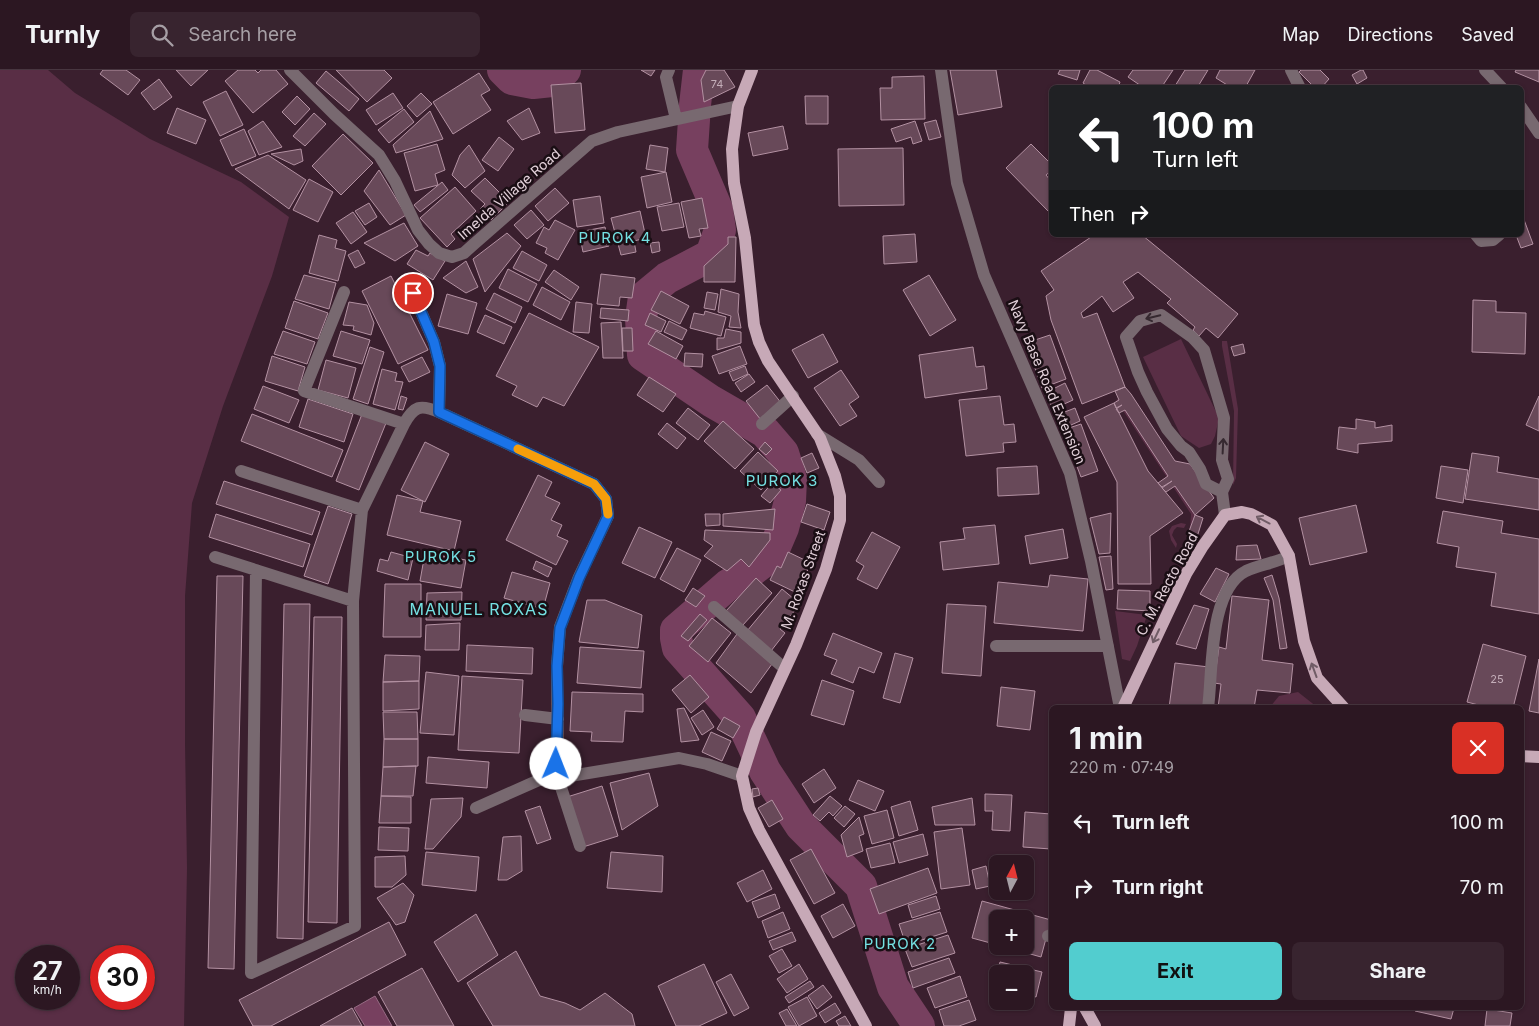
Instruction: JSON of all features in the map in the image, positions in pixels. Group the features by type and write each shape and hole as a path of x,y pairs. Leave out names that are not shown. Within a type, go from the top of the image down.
{"main road":[{"name":"M. Roxas Street","path":"752,70 738,106 732,150 734,183 745,238 754,325 759,342 768,361 817,434 828,457 840,496 840,520 826,569 796,645 756,732 742,776 749,808 759,830 866,1026"},
{"path":"1225,515 1242,512 1251,514 1272,525 1289,556 1304,641 1316,678 1341,705"},
{"name":"C. M. Recto Road","path":"1123,705 1186,574 1225,515"},
{"path":"1524,756 1539,757"},
{"path":"1069,1026 1071,1010"},
{"path":"1086,1010 1095,1026"}],"street":[{"name":"Imelda Village Road","path":"290,70 379,155 395,181 418,230 429,244 440,253 452,257 464,253 592,141 618,132 738,106"},
{"path":"669,70 666,77 681,118"},
{"name":"Navy Base Road Extension","path":"941,70 958,183 984,275 1070,473 1121,705"},
{"path":"1291,70 1298,85"},
{"path":"1485,70 1499,85"},
{"path":"1524,111 1539,133"},
{"path":"1478,237 1482,241 1493,240 1497,237"},
{"path":"344,292 304,391 404,424"},
{"path":"413,293 434,342 440,366 439,412"},
{"path":"1222,492 1206,484 1200,469 1189,452 1181,446 1167,428 1142,381 1126,337 1140,321 1161,315 1192,337 1204,350 1224,418 1222,460 1228,479 1222,492 1225,515"},
{"path":"762,424 793,396"},
{"path":"256,570 251,973 355,926 353,601 362,510 404,424 410,414 418,408 427,407 439,412 594,484 606,499 608,516 579,578 560,628 557,666 558,778 580,846"},
{"path":"817,434 858,460 879,482"},
{"path":"241,471 362,510"},
{"path":"1208,705 1212,645 1218,613 1232,582 1245,572 1278,562 1289,556"},
{"path":"215,557 353,601"},
{"path":"714,608 784,668"},
{"path":"996,646 1108,646"},
{"path":"525,715 558,719"},
{"path":"476,808 539,780 679,758 707,764 742,776"}],"shaded area":[{"path":"0,70 48,70 75,93 150,139 241,182 289,217 272,276 223,406 192,503 185,596 187,868 184,1026 0,1026"},
{"path":"1181,339 1219,418 1211,444 1199,448 1181,436 1143,357"},
{"path":"1222,341 1227,341 1238,409 1236,478 1233,485 1234,411"},
{"path":"1118,399 1195,515 1190,530 1191,514 1116,400"},
{"path":"1181,523 1186,524 1184,528 1177,527 1172,535 1177,544 1176,548 1171,540 1169,531 1172,526"},
{"path":"1115,611 1147,615 1130,661 1122,659"},
{"path":"1298,692 1314,705 1272,705 1279,696"},
{"path":"375,996 392,1026 365,1026 354,1008"}],"building":[{"path":"103,70 126,70 140,80 128,95 100,74"},
{"path":"176,70 208,70 191,86"},
{"path":"238,70 255,70 258,73 261,70 276,70 288,84 253,113 225,81"},
{"path":"336,70 384,70 392,78 367,102"},
{"path":"641,70 655,70 651,76"},
{"path":"706,70 724,70 735,87 704,102 701,80"},
{"path":"950,70 996,70 1002,107 958,115"},
{"path":"1060,70 1080,70 1077,80 1058,74"},
{"path":"1090,70 1097,70 1120,82 1119,85 1086,85 1083,83"},
{"path":"1133,70 1173,70 1163,85 1140,85 1128,77"},
{"path":"1185,70 1208,70 1199,85 1176,85"},
{"path":"1220,70 1255,70 1247,85 1227,85 1216,78"},
{"path":"1301,70 1320,70 1329,79 1324,85 1312,85 1299,72"},
{"path":"1363,70 1367,78 1357,84 1352,75"},
{"path":"1516,70 1539,70 1539,82 1515,72"},
{"path":"326,71 359,99 349,111 316,83"},
{"path":"479,73 490,90 481,95 491,110 453,134 433,102"},
{"path":"924,76 925,119 881,120 880,88 892,88 892,77"},
{"path":"159,79 172,97 154,110 141,93"},
{"path":"581,83 585,130 555,133 551,85"},
{"path":"226,91 243,125 220,136 203,102"},
{"path":"393,93 403,108 376,125 366,110"},
{"path":"421,93 432,104 417,117 407,106"},
{"path":"297,96 310,109 295,125 282,112"},
{"path":"805,96 828,96 828,124 806,124"},
{"path":"177,108 206,120 196,144 167,133"},
{"path":"529,108 540,133 522,140 507,121"},
{"path":"404,109 414,122 389,143 378,130"},
{"path":"430,111 443,139 396,153 393,145"},
{"path":"314,113 326,124 305,146 293,136"},
{"path":"936,120 941,137 929,140 924,123"},
{"path":"263,121 282,147 259,155 248,131"},
{"path":"915,121 922,141 913,144 911,137 896,142 891,129"},
{"path":"783,126 788,149 753,156 748,133"},
{"path":"244,129 256,156 232,166 220,140"},
{"path":"343,134 373,163 341,195 312,166"},
{"path":"499,137 514,149 498,171 482,160"},
{"path":"437,144 445,170 435,174 438,185 415,191 404,153"},
{"path":"1031,144 1049,162 1049,173 1046,175 1049,179 1048,211 1006,168"},
{"path":"469,145 485,171 465,188 452,175 460,155"},
{"path":"650,145 668,148 665,172 646,169"},
{"path":"903,148 904,205 839,206 838,149"},
{"path":"301,149 303,161 294,165 271,154"},
{"path":"268,155 306,180 289,209 235,169"},
{"path":"379,170 406,215 390,225 364,191"},
{"path":"666,172 672,202 647,208 641,177"},
{"path":"485,178 509,202 491,220 480,209 485,204 471,191"},
{"path":"309,179 333,192 318,222 293,210"},
{"path":"442,182 448,190 420,212 414,205"},
{"path":"455,187 476,211 451,234 455,239 447,247 420,218"},
{"path":"555,188 569,203 548,221 535,206"},
{"path":"600,196 604,223 577,227 573,200"},
{"path":"702,198 708,228 699,229 701,236 689,238 681,202"},
{"path":"369,203 377,217 365,225 355,211"},
{"path":"679,203 684,227 662,231 657,207"},
{"path":"531,210 544,225 527,239 514,225"},
{"path":"640,211 646,238 634,241 636,252 621,255 611,218"},
{"path":"353,212 367,232 351,244 336,223"},
{"path":"555,220 575,230 558,260 545,253 547,248 536,243 544,227 549,230"},
{"path":"1524,220 1533,244 1521,248 1517,237 1524,237"},
{"path":"404,223 418,246 395,261 364,243"},
{"path":"605,227 609,246 583,252 579,232"},
{"path":"507,233 521,246 485,292 473,259"},
{"path":"915,234 917,262 884,264 883,236"},
{"path":"319,235 337,240 335,248 346,251 338,281 309,273"},
{"path":"728,237 736,237 735,282 704,282 704,266 728,244"},
{"path":"1091,237 1144,237 1238,314 1218,338 1206,328 1199,336 1193,330 1195,327 1167,303 1171,299 1138,272 1123,282 1134,298 1113,312 1102,296 1081,313 1083,318 1097,313 1125,387 1082,404 1051,320 1046,296 1054,290 1041,271"},
{"path":"659,242 660,251 652,253 650,243"},
{"path":"358,250 365,263 355,268 348,255"},
{"path":"416,250 428,256 430,253 445,261 433,280 407,264"},
{"path":"522,251 547,265 539,281 513,268"},
{"path":"466,261 478,287 466,293 443,278"},
{"path":"508,269 537,284 528,302 499,288"},
{"path":"554,270 579,287 571,300 545,282"},
{"path":"601,274 635,278 632,298 620,297 619,306 597,304"},
{"path":"304,275 336,283 329,309 295,299"},
{"path":"929,275 956,320 930,336 903,290"},
{"path":"391,276 428,350 398,364 362,291"},
{"path":"542,287 570,302 561,320 533,305"},
{"path":"721,289 739,294 738,312 741,328 729,327 731,316 718,312"},
{"path":"661,291 689,306 680,324 651,310"},
{"path":"707,292 718,294 715,310 704,308"},
{"path":"494,293 522,307 515,323 486,309"},
{"path":"447,294 477,303 468,334 438,326"},
{"path":"1473,300 1496,301 1496,312 1526,313 1525,354 1472,352"},
{"path":"294,301 328,313 318,339 285,328"},
{"path":"349,302 367,305 374,323 371,335 353,330 354,326 343,325"},
{"path":"576,302 592,304 589,333 573,332"},
{"path":"601,308 629,310 628,321 600,318"},
{"path":"705,311 726,317 721,336 690,328 694,313 704,315"},
{"path":"529,313 599,347 564,406 543,397 537,407 512,395 517,386 496,376"},
{"path":"650,313 666,321 661,332 645,325"},
{"path":"485,315 512,327 504,344 477,332"},
{"path":"669,321 687,330 682,340 664,332"},
{"path":"621,322 623,358 603,358 601,323"},
{"path":"622,328 632,328 633,351 623,351"},
{"path":"726,329 741,332 741,343 717,350 717,338 724,338"},
{"path":"283,331 315,342 307,364 274,354"},
{"path":"341,331 370,340 362,364 333,356"},
{"path":"656,331 683,346 676,359 648,344"},
{"path":"823,334 838,362 808,378 792,350"},
{"path":"1050,335 1066,379 1042,388 1026,343"},
{"path":"1243,344 1245,353 1234,356 1231,347"},
{"path":"740,346 747,364 719,374 712,356"},
{"path":"370,347 384,352 368,404 353,399"},
{"path":"973,347 976,367 984,366 987,389 925,398 919,355"},
{"path":"685,353 703,354 702,367 684,366"},
{"path":"272,356 305,367 298,391 265,381"},
{"path":"422,357 430,372 409,382 401,367"},
{"path":"326,360 356,368 348,398 318,390"},
{"path":"745,366 748,374 733,381 729,372"},
{"path":"382,369 397,373 395,381 403,382 395,410 373,404"},
{"path":"841,370 859,397 849,404 857,416 840,426 814,388"},
{"path":"749,374 755,382 741,392 735,383"},
{"path":"649,377 676,394 663,412 637,395"},
{"path":"1065,383 1073,400 1053,409 1045,393"},
{"path":"767,385 782,404 761,420 746,401"},
{"path":"263,386 299,400 289,423 254,409"},
{"path":"1125,387 1175,461 1190,464 1214,498 1195,515 1175,486 1166,492 1162,488 1172,481 1162,487 1158,483 1168,476 1125,410 1119,413 1116,409 1122,405 1116,408 1114,403 1119,400 1115,391"},
{"path":"401,396 407,398 403,410 398,409"},
{"path":"1000,396 1004,425 1014,424 1016,442 1003,443 1004,452 966,456 959,400"},
{"path":"1539,396 1539,431 1526,425"},
{"path":"308,399 353,414 344,442 299,427"},
{"path":"1114,403 1148,471 1183,513 1150,536 1151,584 1118,584 1117,482 1084,417"},
{"path":"688,408 710,425 698,440 676,423"},
{"path":"1075,408 1080,421 1062,429 1057,415"},
{"path":"252,414 343,450 332,477 241,441"},
{"path":"362,414 386,423 359,490 336,481"},
{"path":"1356,419 1375,422 1375,428 1392,425 1392,441 1358,444 1358,453 1337,449 1339,427 1356,429"},
{"path":"723,421 754,449 735,469 704,441"},
{"path":"667,423 686,438 677,449 658,434"},
{"path":"1081,424 1098,471 1081,477 1063,430"},
{"path":"425,442 449,454 425,502 401,490"},
{"path":"765,442 772,449 766,455 759,449"},
{"path":"758,452 778,471 761,490 740,471"},
{"path":"812,453 819,468 807,473 801,458"},
{"path":"1472,453 1499,457 1497,472 1539,479 1539,510 1465,499"},
{"path":"1037,466 1039,494 998,496 997,468"},
{"path":"1441,466 1468,470 1463,503 1436,498"},
{"path":"538,475 552,482 545,496 560,503 551,520 562,525 557,536 568,541 556,565 506,540"},
{"path":"224,481 320,512 312,535 216,504"},
{"path":"772,483 781,490 770,503 761,496"},
{"path":"397,495 423,501 420,512 461,521 454,551 387,535"},
{"path":"807,504 830,512 824,530 801,522"},
{"path":"1356,505 1367,552 1310,565 1299,518"},
{"path":"328,506 352,514 328,584 304,576"},
{"path":"775,509 773,530 723,526 723,514"},
{"path":"1443,511 1503,521 1501,533 1539,539 1539,614 1491,606 1496,573 1456,567 1459,547 1437,543"},
{"path":"1111,513 1110,553 1099,554 1090,518"},
{"path":"216,514 310,544 303,567 209,537"},
{"path":"705,514 720,514 720,525 706,526"},
{"path":"1195,515 1203,518 1197,537 1188,534"},
{"path":"995,525 999,564 943,570 940,542 965,539 963,528"},
{"path":"639,527 672,542 655,578 622,563"},
{"path":"1063,529 1068,558 1030,564 1025,536"},
{"path":"705,530 770,533 770,540 749,567 741,559 727,571 704,556 713,546 704,540"},
{"path":"872,532 900,547 877,589 857,579 864,566 856,561"},
{"path":"1257,545 1261,559 1236,560 1237,546"},
{"path":"677,548 701,560 684,592 660,579"},
{"path":"391,552 413,558 408,580 377,571 380,559 388,561"},
{"path":"788,552 811,563 797,593 770,580 777,566 781,568"},
{"path":"425,553 466,560 461,588 420,581"},
{"path":"1111,556 1113,589 1106,590 1099,557"},
{"path":"536,561 552,568 548,577 533,569"},
{"path":"1216,568 1229,574 1215,602 1200,594"},
{"path":"512,572 550,583 543,609 504,598"},
{"path":"1050,575 1088,579 1083,631 994,623 998,582 1048,587"},
{"path":"1272,575 1279,598 1287,648 1280,649 1273,600 1264,578"},
{"path":"217,576 243,576 234,969 208,968"},
{"path":"756,578 772,593 742,626 726,611"},
{"path":"385,584 421,584 421,637 383,637"},
{"path":"693,588 705,596 696,607 685,600"},
{"path":"782,589 800,604 780,629 785,633 771,651 747,631"},
{"path":"1118,590 1150,591 1150,611 1117,609"},
{"path":"462,592 461,620 426,620 427,593"},
{"path":"1232,596 1269,600 1262,660 1293,664 1290,693 1257,690 1254,705 1218,705 1221,684 1214,683 1219,647 1226,649"},
{"path":"587,600 605,600 642,615 638,648 579,642"},
{"path":"284,604 310,604 303,939 277,938"},
{"path":"947,604 986,606 981,676 942,673"},
{"path":"1194,605 1209,609 1196,649 1176,644"},
{"path":"700,614 707,620 688,641 681,636"},
{"path":"314,617 342,617 337,923 308,922"},
{"path":"712,618 731,633 708,662 689,646"},
{"path":"460,623 459,650 425,650 426,625"},
{"path":"833,633 882,653 874,673 859,667 853,683 831,674 837,660 824,655"},
{"path":"737,634 772,664 751,693 716,663"},
{"path":"1483,644 1526,656 1514,705 1478,705 1467,702"},
{"path":"467,645 533,648 532,674 466,671"},
{"path":"580,647 644,651 641,688 577,683"},
{"path":"895,653 913,658 900,703 883,698"},
{"path":"385,655 420,656 419,681 383,682"},
{"path":"1539,659 1539,713 1529,711"},
{"path":"1175,663 1209,667 1204,705 1169,705"},
{"path":"426,672 459,676 454,735 420,733"},
{"path":"690,675 709,697 691,713 672,690"},
{"path":"462,676 523,680 519,753 458,750"},
{"path":"822,680 854,691 844,725 811,715"},
{"path":"419,681 419,709 383,711 383,682"},
{"path":"1001,687 1035,691 1030,730 997,726"},
{"path":"572,692 643,694 643,712 625,711 623,742 591,741 592,732 570,731"},
{"path":"684,708 699,740 681,742 677,709"},
{"path":"703,710 714,727 702,735 691,718"},
{"path":"383,712 417,712 418,739 384,739"},
{"path":"724,717 740,726 733,738 717,729"},
{"path":"711,732 731,741 722,761 702,752"},
{"path":"384,739 418,739 418,766 383,767"},
{"path":"428,757 489,762 487,788 426,783"},
{"path":"416,766 413,796 381,796 383,767"},
{"path":"824,769 836,788 814,803 802,784"},
{"path":"649,773 658,806 622,830 610,783"},
{"path":"858,780 884,791 875,811 849,800"},
{"path":"602,786 618,836 583,847 567,797"},
{"path":"758,788 760,795 753,797 752,789"},
{"path":"985,794 1012,795 1010,831 992,830 993,811 985,811"},
{"path":"381,796 411,797 411,823 379,823"},
{"path":"830,796 842,806 833,816 829,812 820,821 813,815"},
{"path":"463,798 461,817 433,849 425,849 431,799"},
{"path":"972,798 975,825 935,825 932,807"},
{"path":"772,800 783,819 769,827 758,808"},
{"path":"910,801 918,830 899,836 891,807"},
{"path":"540,806 551,839 537,844 525,811"},
{"path":"845,806 855,814 844,827 834,818"},
{"path":"887,810 894,838 872,844 864,816"},
{"path":"1025,812 1049,814 1049,849 1023,847"},
{"path":"859,817 864,834 859,836 863,851 847,857 841,835"},
{"path":"379,827 409,828 408,851 378,850"},
{"path":"962,828 970,885 941,889 934,832"},
{"path":"923,834 928,855 899,863 893,842"},
{"path":"521,836 522,871 507,880 498,880 503,837"},
{"path":"890,843 895,863 871,868 866,849"},
{"path":"811,849 835,893 814,904 790,860"},
{"path":"426,852 479,857 476,891 422,885"},
{"path":"611,852 663,856 662,892 607,888"},
{"path":"405,856 406,875 392,887 375,887 375,857"},
{"path":"986,866 989,886 976,889 972,870"},
{"path":"928,868 937,893 879,914 870,889"},
{"path":"763,870 772,889 747,902 737,883"},
{"path":"403,883 414,895 405,922 396,925 377,898"},
{"path":"775,894 780,908 758,918 752,902"},
{"path":"936,896 940,909 912,918 908,905"},
{"path":"982,901 1015,910 989,910 989,943 972,938"},
{"path":"843,904 855,926 833,938 821,916"},
{"path":"783,912 790,929 768,938 762,921"},
{"path":"940,912 947,932 906,945 899,924"},
{"path":"476,914 498,955 458,982 434,942"},
{"path":"1034,915 1049,919 1049,927 1041,957 1034,955"},
{"path":"389,922 406,955 271,1026 253,1026 239,1000"},
{"path":"792,932 796,941 773,950 769,941"},
{"path":"948,935 955,953 912,967 905,949"},
{"path":"782,949 792,966 779,973 769,956"},
{"path":"516,951 540,996 565,1003 580,1010 605,993 632,1014 635,1026 493,1026 467,983"},
{"path":"949,958 955,973 913,988 908,972"},
{"path":"1000,962 1013,965 999,965"},
{"path":"704,964 727,1013 699,1026 676,1026 658,986"},
{"path":"799,964 808,979 787,993 777,979"},
{"path":"422,968 454,1026 397,1026 378,992"},
{"path":"1034,970 1042,972 1036,997 1034,996"},
{"path":"731,974 749,1008 734,1016 716,982"},
{"path":"960,976 967,997 935,1008 927,988"},
{"path":"810,981 814,987 789,1003 785,997"},
{"path":"823,985 832,997 817,1009 808,996"},
{"path":"807,997 817,1016 799,1026 788,1007"},
{"path":"969,1000 976,1020 959,1026 944,1026 939,1010"},
{"path":"835,1003 841,1013 825,1023 819,1013"},
{"path":"352,1008 362,1026 320,1026"},
{"path":"787,1009 797,1026 786,1026 779,1013"},
{"path":"1415,1010 1453,1010 1451,1019"},
{"path":"1487,1010 1512,1013 1510,1026 1485,1026"},
{"path":"845,1016 851,1026 839,1026 836,1021"}],"waterway":[{"path":"503,70 512,79 533,83 552,81 565,70"},
{"path":"699,70 692,150 717,209 720,230 711,255 667,278 644,297 641,318 643,355 711,401 765,432 783,453 791,479 790,501 783,528 771,556 750,572 728,585 676,630 678,648 740,718 765,771 801,826 861,886 893,987 919,1026"}],"slow traffic":[{"path":"518,449 594,484 606,499 608,514"}],"district":[{"name":"PUROK 4","path":"615,238"},
{"name":"PUROK 3","path":"782,481"},
{"name":"PUROK 5","path":"441,557"},
{"name":"MANUEL ROXAS","path":"479,609"},
{"name":"PUROK 2","path":"900,944"}],"route":[{"path":"413,293 434,342 440,366 439,412 594,484 606,499 608,516 579,578 560,628 557,666 556,764"}]}
